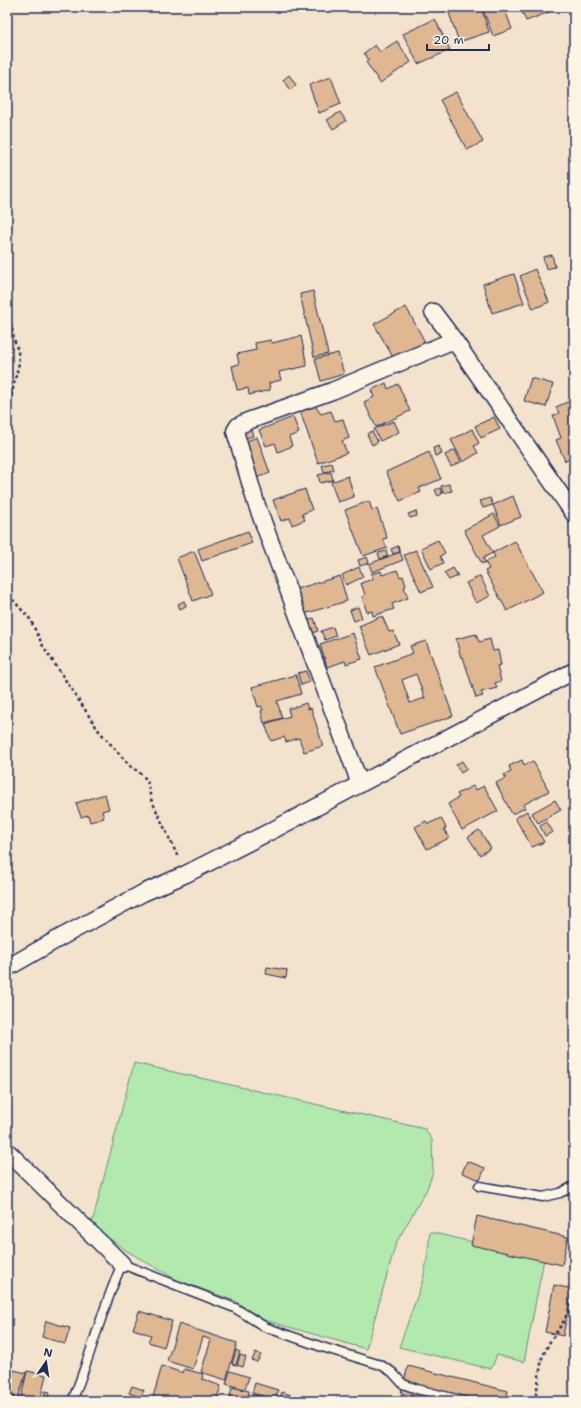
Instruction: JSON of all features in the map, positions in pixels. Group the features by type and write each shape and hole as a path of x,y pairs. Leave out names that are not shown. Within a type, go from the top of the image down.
{"street":[{"path":"433,312 574,514"},
{"path":"359,784 356,772 256,503 235,432 238,426 248,421 332,391 454,340"},
{"path":"7,968 130,900 186,874 574,670"},
{"path":"7,1151 122,1264"}],"lane":[{"path":"479,1186 543,1197 560,1193 574,1186"},
{"path":"72,1401 122,1264 235,1308 265,1327 322,1347 381,1365 392,1372 403,1384 464,1401"}],"path":[{"path":"7,305 18,351 19,363 7,414"},
{"path":"7,576 13,600 30,619 43,646 99,731 130,766 147,780 152,799 186,874"},
{"path":"535,1401 542,1358 549,1343 564,1321 574,1298"}],"green space":[{"path":"134,1063 425,1129 432,1140 433,1172 427,1189 396,1243 366,1349 264,1320 235,1301 177,1280 127,1251 106,1236 92,1223"},
{"path":"430,1232 544,1259 524,1362 497,1355 491,1369 399,1347 423,1280"}],"building":[{"path":"447,7 481,7 489,32 459,42"},
{"path":"482,7 504,7 512,29 493,36"},
{"path":"520,7 547,7 549,12 526,21"},
{"path":"435,19 450,50 418,64 403,34"},
{"path":"397,41 411,62 380,83 366,62 369,60 364,53 375,45 380,52"},
{"path":"289,75 296,85 290,90 283,80"},
{"path":"331,77 341,104 319,113 309,85"},
{"path":"456,92 483,142 467,150 440,100"},
{"path":"340,112 346,121 333,129 327,120"},
{"path":"552,255 555,267 546,269 543,257"},
{"path":"535,269 549,302 533,309 520,276"},
{"path":"514,274 524,303 492,313 483,284"},
{"path":"313,291 328,354 314,357 300,294"},
{"path":"406,307 425,342 394,359 374,324"},
{"path":"301,336 307,366 279,372 281,380 269,383 270,390 249,395 248,388 237,390 232,366 239,364 237,354 256,350 255,343 271,340 272,343"},
{"path":"338,353 344,374 321,381 315,359"},
{"path":"531,378 553,384 546,407 524,401"},
{"path":"386,383 388,389 398,384 410,411 376,427 364,402 374,397 371,390"},
{"path":"574,399 574,457 565,461 556,440 561,438 553,416 559,413 556,407"},
{"path":"315,406 321,414 331,411 335,421 343,419 349,438 342,441 347,453 318,463 300,411"},
{"path":"293,417 299,433 289,437 292,446 278,452 275,443 266,446 259,430"},
{"path":"494,417 500,429 481,438 475,426"},
{"path":"394,421 399,432 380,441 374,429"},
{"path":"251,429 253,436 243,439 241,432"},
{"path":"472,429 479,443 474,446 478,453 463,462 451,440"},
{"path":"372,431 378,442 372,445 367,434"},
{"path":"257,437 270,473 256,478 244,442"},
{"path":"439,446 442,454 435,456 433,448"},
{"path":"455,450 461,462 451,467 445,455"},
{"path":"429,452 441,479 419,488 421,492 400,501 386,472"},
{"path":"332,463 334,470 324,472 322,465"},
{"path":"331,472 333,480 320,483 318,475"},
{"path":"348,476 354,497 338,502 331,482"},
{"path":"449,484 452,491 443,493 441,486"},
{"path":"440,488 442,494 438,496 435,490"},
{"path":"305,489 312,510 302,514 305,520 292,525 290,518 281,521 273,500"},
{"path":"513,496 521,517 501,525 493,505"},
{"path":"490,498 493,505 483,508 480,501"},
{"path":"369,501 372,510 377,509 387,538 383,539 387,548 363,556 345,510"},
{"path":"416,511 417,516 410,518 408,514"},
{"path":"494,514 500,526 483,535 495,557 482,564 464,530"},
{"path":"248,531 252,543 202,561 198,549"},
{"path":"438,540 445,553 440,556 443,563 431,569 421,548"},
{"path":"515,541 543,592 507,611 485,571 489,569 483,558"},
{"path":"398,546 400,552 393,554 391,549"},
{"path":"416,550 433,587 421,592 404,555"},
{"path":"194,551 211,594 193,601 177,558"},
{"path":"386,551 388,556 380,559 378,553"},
{"path":"400,552 403,560 372,572 369,564"},
{"path":"367,557 369,563 360,566 358,560"},
{"path":"359,567 363,577 346,585 342,575"},
{"path":"453,568 458,576 449,580 444,573"},
{"path":"397,570 400,577 403,576 406,586 404,587 408,598 392,604 394,609 373,616 372,611 367,612 362,597 365,595 361,583 373,579 371,574 381,571 382,575"},
{"path":"340,576 347,601 301,615 293,590"},
{"path":"480,576 490,596 476,603 466,583"},
{"path":"184,601 186,606 180,609 178,604"},
{"path":"358,607 362,618 354,621 350,610"},
{"path":"382,616 389,632 393,631 399,644 371,655 359,626"},
{"path":"314,618 318,631 310,634 306,621"},
{"path":"333,627 336,636 325,640 321,631"},
{"path":"353,633 362,659 346,664 345,661 327,667 320,644"},
{"path":"476,634 479,642 490,639 493,651 498,650 501,665 497,666 501,681 495,683 497,688 481,692 483,696 476,698 463,657 461,658 456,639"},
{"path":"426,641 453,716 400,734 375,667 413,653 410,646","holes":["416,674 425,698 410,703 402,680"]},
{"path":"306,671 310,682 301,685 298,673"},
{"path":"296,675 301,694 277,701 282,718 264,723 261,711 263,710 261,706 258,707 252,687"},
{"path":"306,703 308,709 311,708 323,746 304,752 299,738 286,742 284,737 271,741 265,724 290,716 288,709"},
{"path":"522,760 524,765 533,761 549,791 523,805 525,808 512,814 496,783 506,778 504,775 511,772 509,766"},
{"path":"462,761 467,769 461,773 456,765"},
{"path":"473,786 476,790 484,786 498,811 462,830 448,804 459,797 457,794"},
{"path":"105,794 109,809 102,811 104,818 90,822 88,815 81,817 76,803"},
{"path":"555,800 561,810 538,823 532,813"},
{"path":"527,811 544,842 532,847 515,818"},
{"path":"441,818 446,828 444,829 449,838 427,849 415,827 426,821 428,824"},
{"path":"547,822 553,832 545,836 540,826"},
{"path":"479,830 491,848 480,855 468,837"},
{"path":"267,967 287,970 286,978 266,974"},
{"path":"467,1161 485,1168 480,1180 462,1173"},
{"path":"477,1216 568,1237 562,1265 471,1245"},
{"path":"554,1285 572,1289 563,1336 545,1332"},
{"path":"139,1311 172,1321 164,1347 148,1342 151,1335 133,1329"},
{"path":"46,1321 70,1328 65,1344 42,1337"},
{"path":"179,1324 237,1343 226,1380 201,1372 211,1340 203,1337 193,1369 167,1361"},
{"path":"236,1350 240,1352 236,1365 232,1364"},
{"path":"256,1352 261,1355 257,1362 252,1360"},
{"path":"240,1355 246,1357 243,1367 237,1365"},
{"path":"162,1366 183,1373 184,1369 203,1374 202,1379 221,1386 216,1401 167,1401 153,1397"},
{"path":"408,1366 508,1391 506,1401 433,1401 401,1393"},
{"path":"14,1370 26,1373 18,1398 7,1394"},
{"path":"27,1371 46,1375 40,1401 21,1398"},
{"path":"230,1371 249,1377 245,1389 226,1384"},
{"path":"255,1383 278,1390 276,1399 252,1393"},
{"path":"132,1386 144,1390 141,1397 129,1393"},
{"path":"232,1387 249,1391 247,1401 230,1397"},
{"path":"45,1391 50,1392 48,1397 44,1396"},
{"path":"282,1392 291,1395 289,1401 280,1399"},
{"path":"250,1394 275,1400 249,1401"},
{"path":"7,1396 15,1398 14,1401 7,1401"}]}
